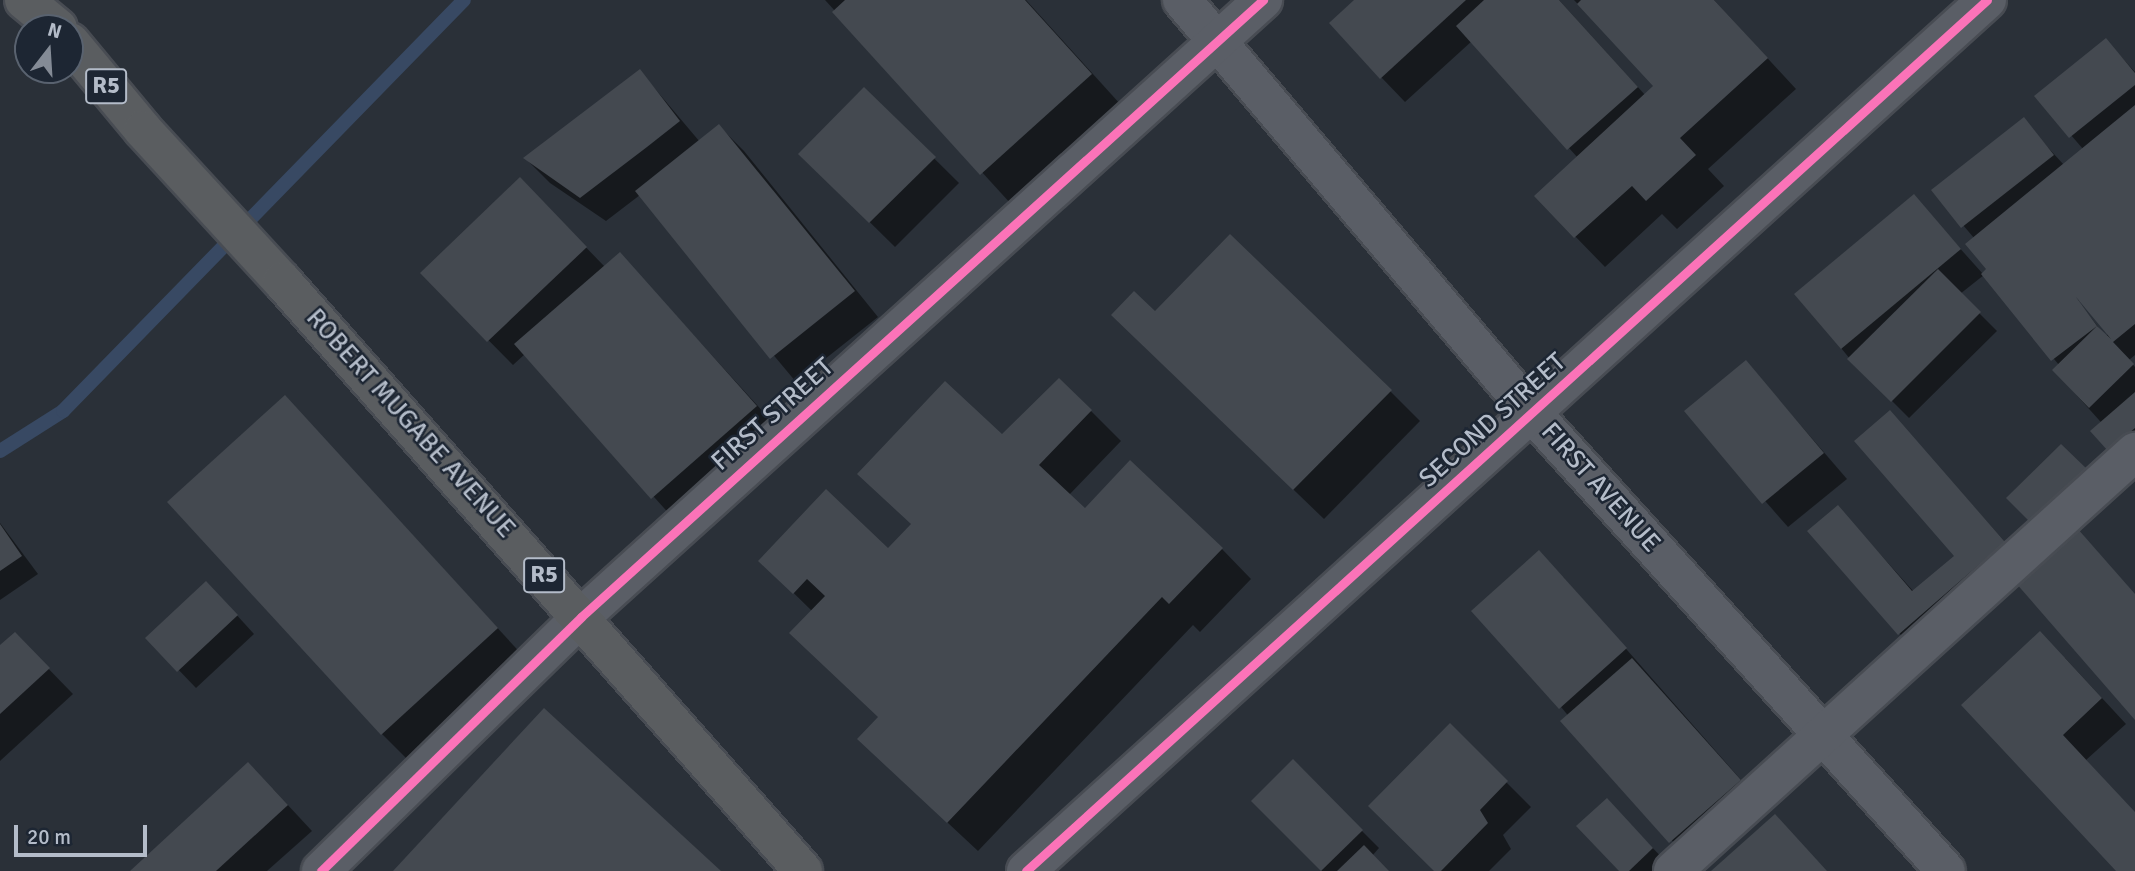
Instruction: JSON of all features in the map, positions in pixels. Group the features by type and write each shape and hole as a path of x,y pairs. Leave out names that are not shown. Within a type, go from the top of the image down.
{"highway":[{"path":"24,0 41,14"},
{"name":"ROBERT MUGABE AVENUE","path":"84,59 143,130 282,281 803,871"}],"street":[{"name":"FIRST AVENUE","path":"1182,0 1219,39 1532,413 1946,871"},
{"name":"FIRST STREET","path":"320,871 581,617 1263,0"},
{"name":"SECOND STREET","path":"1026,871 1987,0"},
{"path":"1673,871 2135,452"}],"building":[{"path":"845,0 1025,0 1092,74 980,175 832,12"},
{"path":"1354,0 1466,0 1380,79 1329,23"},
{"path":"1484,0 1559,0 1638,87 1567,150 1456,26"},
{"path":"1581,0 1714,0 1768,58 1680,138 1696,155 1646,201 1632,186 1574,238 1534,196 1653,86 1577,4"},
{"path":"2106,38 2135,73 2135,85 2069,138 2034,96"},
{"path":"640,69 680,121 580,198 523,158"},
{"path":"864,87 936,157 869,223 798,154"},
{"path":"2135,105 2135,324 2113,342 2134,364 2089,408 2052,370 2097,326 2051,361 1981,274 1986,269 1965,244","holes":["2076,297 2111,339 2097,326"]},
{"path":"2024,117 2054,155 1961,228 1931,190"},
{"path":"719,124 855,291 770,359 635,191"},
{"path":"520,177 587,247 487,342 420,273"},
{"path":"1914,194 1961,249 1841,349 1794,294"},
{"path":"1230,234 1392,390 1293,490 1111,315 1134,291 1155,311"},
{"path":"620,252 757,406 651,499 514,344"},
{"path":"1938,269 1981,312 1891,402 1847,359"},
{"path":"1746,360 1824,453 1762,504 1684,411"},
{"path":"1059,378 1092,410 1039,465 1085,508 1130,460 1223,548 1169,604 1162,597 947,823 857,739 878,717 789,633 825,596 807,579 793,594 758,561 826,489 888,548 911,524 857,474 945,381 1002,434"},
{"path":"2135,392 2135,428 2108,451 2090,431"},
{"path":"285,395 498,628 381,735 167,502"},
{"path":"1890,410 2005,542 1898,635 1807,531 1838,505 1912,591 1954,556 1854,441"},
{"path":"2061,444 2089,471 2034,526 2006,498"},
{"path":"0,524 22,556 0,571"},
{"path":"2077,528 2135,594 2135,720 2015,582"},
{"path":"1539,550 1627,648 1559,709 1471,611"},
{"path":"206,581 238,615 177,672 145,638"},
{"path":"2040,631 2102,698 2063,735 2135,812 2135,871 2116,871 1961,705"},
{"path":"15,632 50,668 0,714 0,645"},
{"path":"1632,658 1741,780 1669,843 1560,721"},
{"path":"544,708 721,871 393,871"},
{"path":"1450,723 1508,781 1480,810 1488,823 1441,871 1434,871 1368,806"},
{"path":"1293,759 1363,830 1321,871 1251,801"},
{"path":"248,762 288,805 216,871 130,871"},
{"path":"1607,798 1653,848 1629,871 1619,871 1576,826"},
{"path":"1775,814 1827,871 1711,871"},
{"path":"1364,845 1389,871 1337,871"}],"waterway":[{"path":"0,451 63,411 464,0"}],"cycle path":[{"path":"321,871 581,617 1263,0"},
{"path":"1026,871 1987,0"}]}
